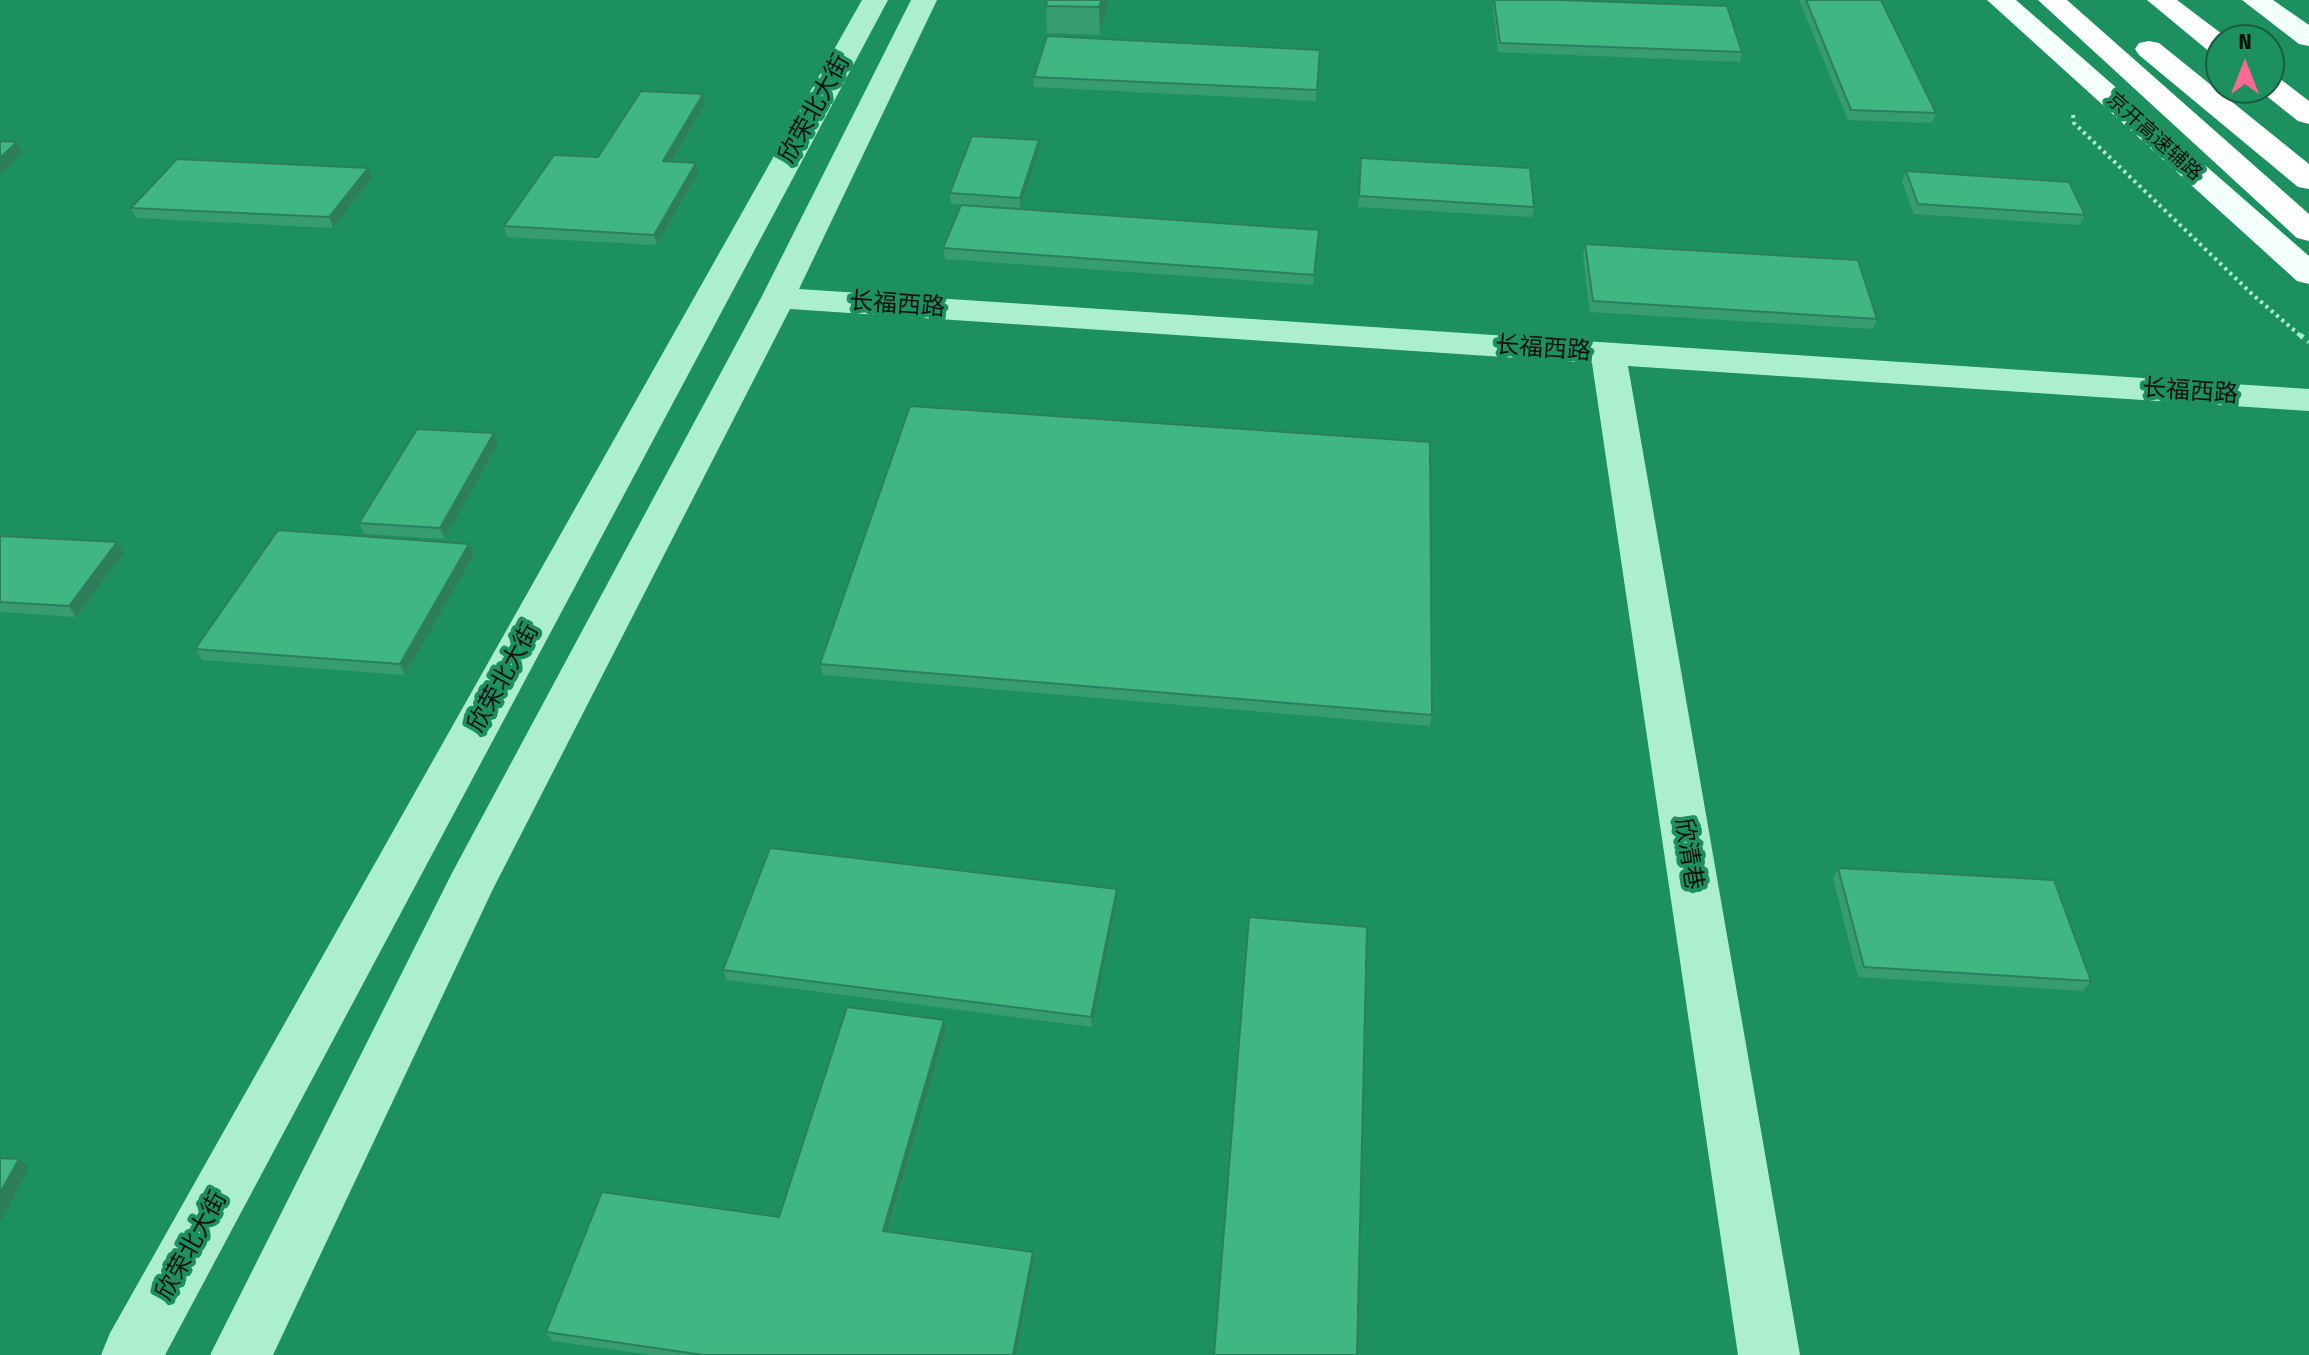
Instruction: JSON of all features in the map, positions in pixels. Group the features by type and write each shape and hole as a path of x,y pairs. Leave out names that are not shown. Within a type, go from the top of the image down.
{"highway":[{"path":"2051,0 2309,231"},
{"path":"2088,0 2309,180"},
{"path":"2160,0 2205,35"},
{"path":"2285,96 2309,115"}],"main road":[{"name":"京开高速辅路","path":"2000,0 2309,274"},
{"path":"2255,0 2309,38"}],"street":[{"name":"欣荣北大街","path":"132,1355 875,0"},
{"name":"欣荣北大街","path":"241,1355 469,887 778,298 924,0"},
{"name":"长福西路","path":"778,298 2309,400"},
{"name":"欣清巷","path":"1608,353 1769,1355"}],"building":[{"path":"1047,0 1102,0 1099,7 1046,6"},
{"path":"1494,0 1727,6 1742,52 1500,43"},
{"path":"1806,0 1881,0 1936,113 1851,110"},
{"path":"1047,36 1320,50 1317,90 1034,77"},
{"path":"641,91 703,94 663,161 696,163 654,235 504,226 554,155 598,157"},
{"path":"972,136 1039,140 1020,198 950,193"},
{"path":"0,141 17,142 0,158"},
{"path":"1361,158 1530,168 1534,207 1359,196"},
{"path":"177,159 368,168 329,217 131,208"},
{"path":"1906,171 2069,182 2085,215 1918,204"},
{"path":"961,205 1319,230 1314,275 943,248"},
{"path":"1585,244 1858,260 1877,319 1593,301"},
{"path":"910,406 1430,442 1432,715 820,664"},
{"path":"417,429 494,433 440,528 359,523"},
{"path":"278,530 469,544 400,664 195,649"},
{"path":"0,536 117,542 69,606 0,602"},
{"path":"770,848 1117,889 1091,1017 723,970"},
{"path":"1838,868 2054,880 2091,981 1864,967"},
{"path":"1249,917 1367,927 1357,1355 1214,1355"},
{"path":"847,1007 944,1020 883,1231 1033,1252 1013,1355 703,1355 546,1332 602,1192 779,1217"},
{"path":"0,1158 19,1159 0,1193"}]}
